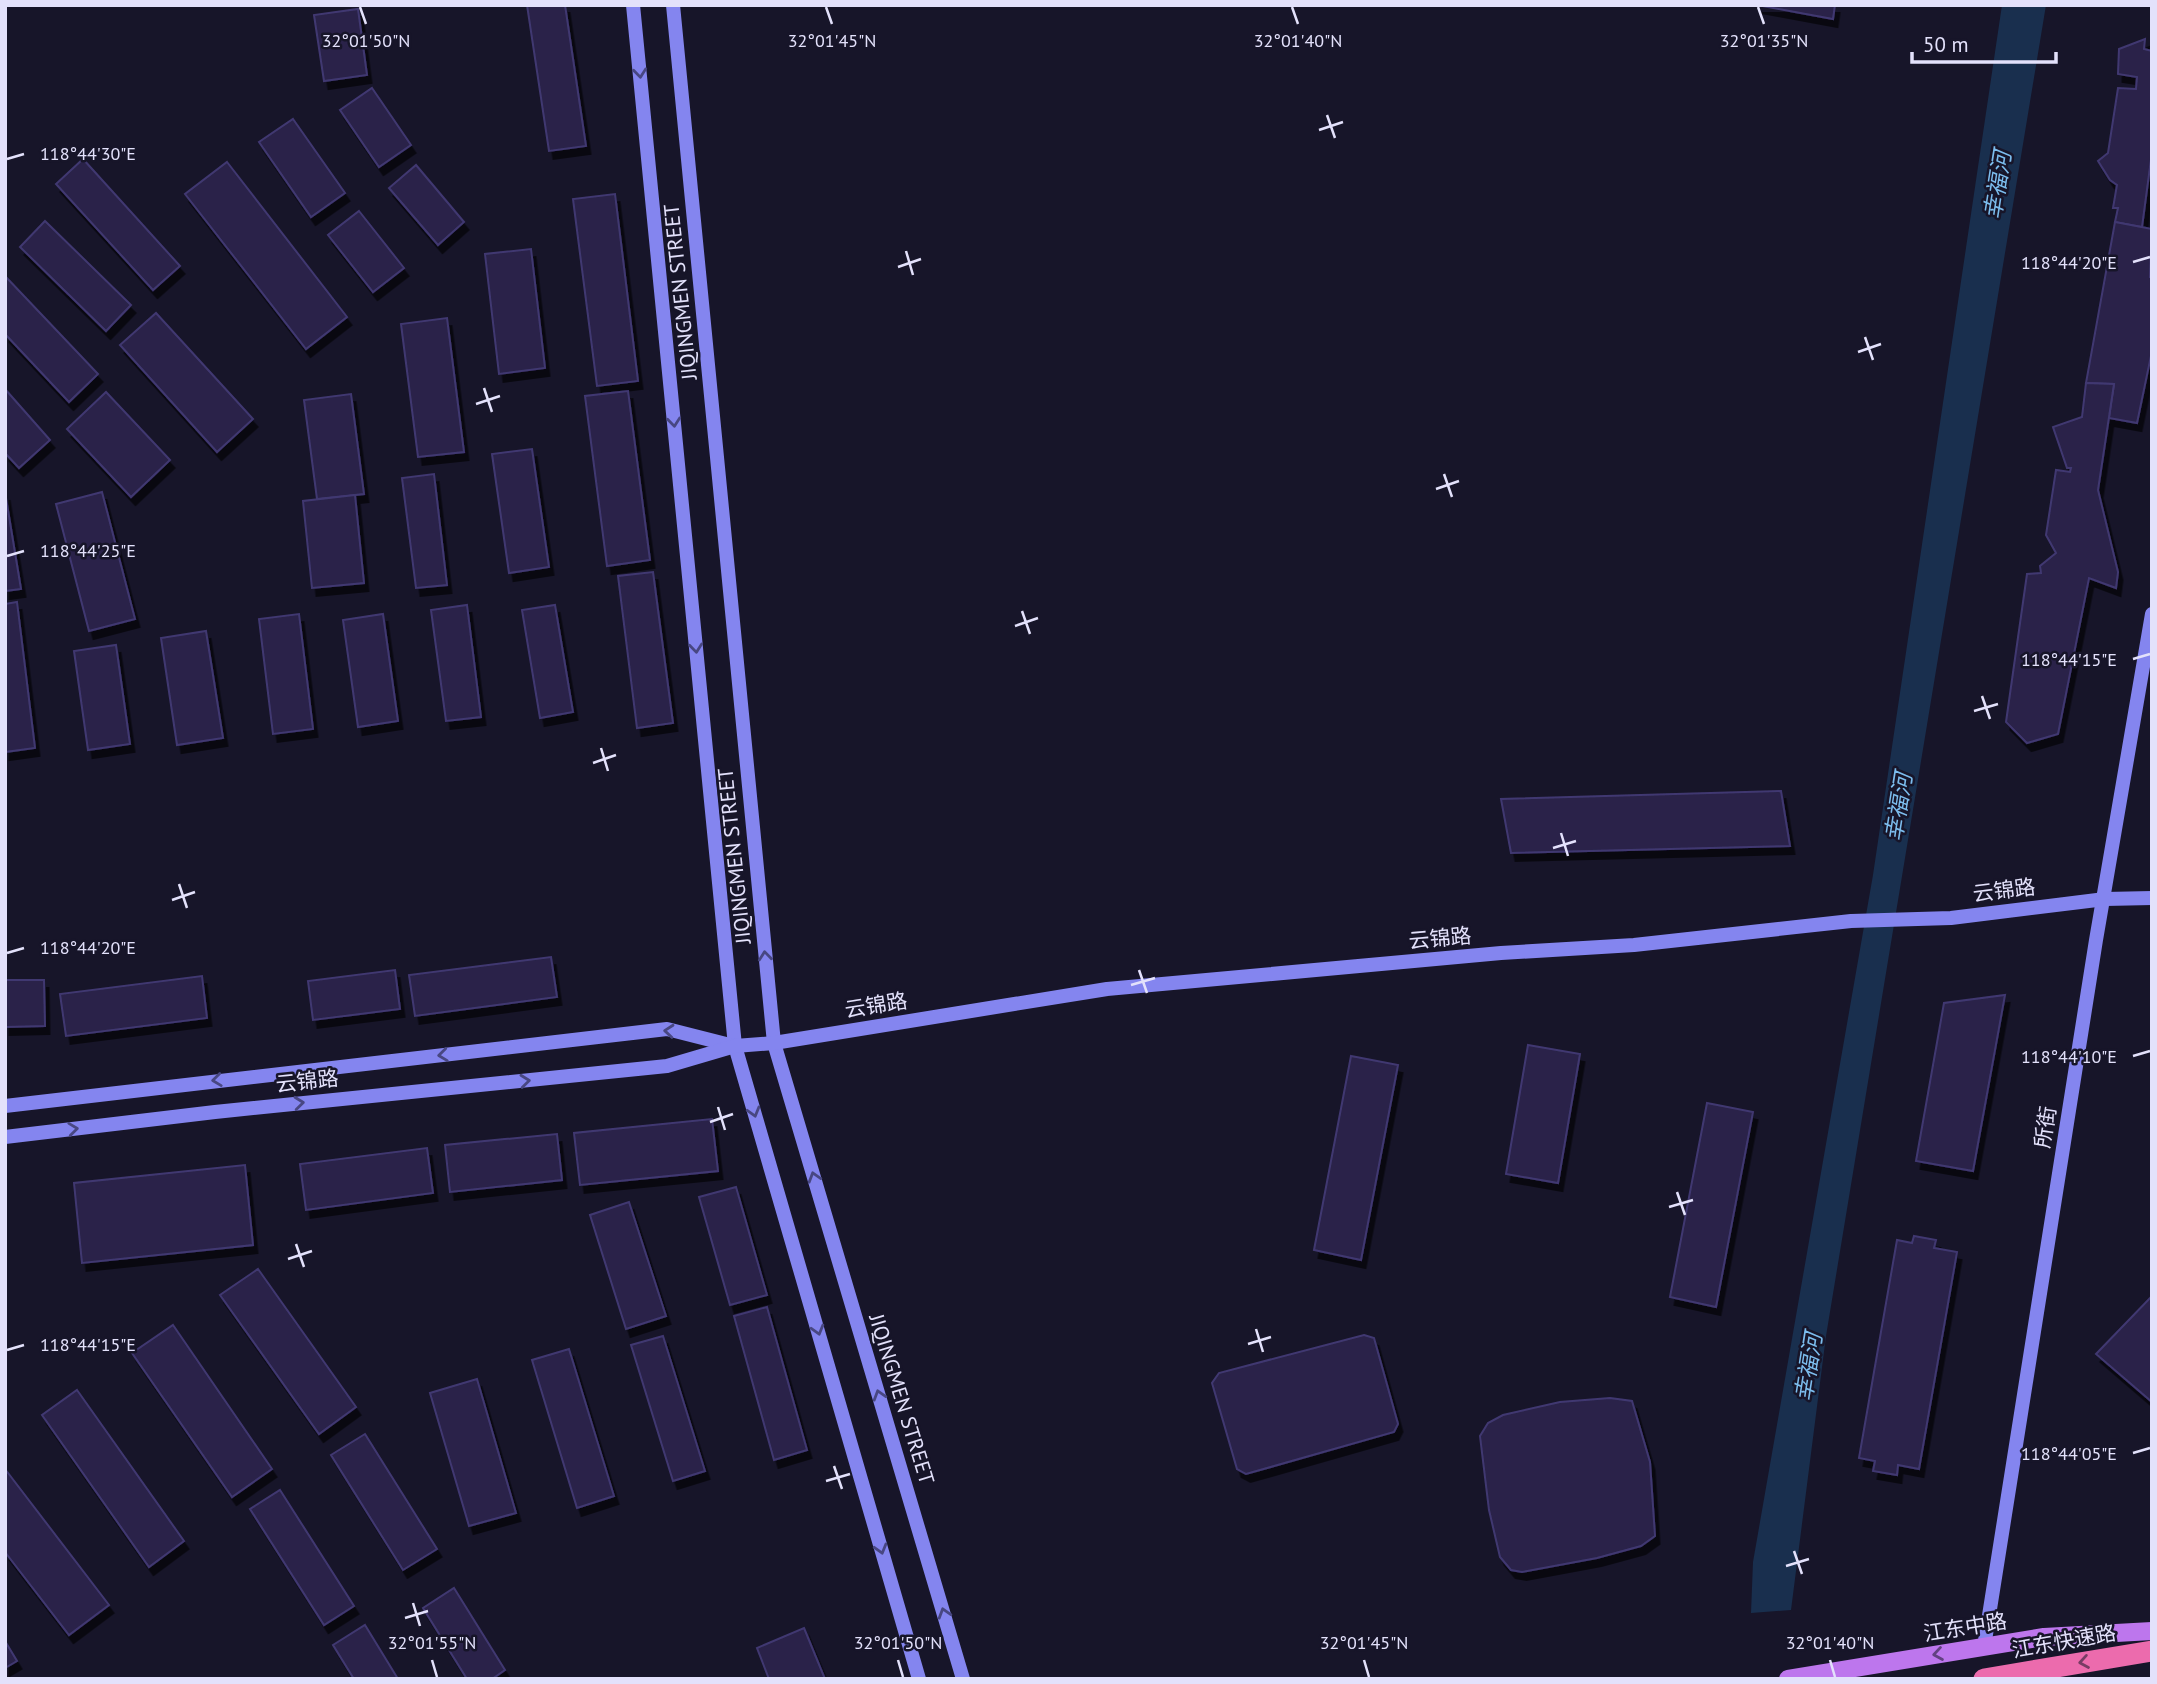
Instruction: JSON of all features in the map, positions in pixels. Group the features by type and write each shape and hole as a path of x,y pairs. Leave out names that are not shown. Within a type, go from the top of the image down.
{"highway":[{"name":"江东快速路","path":"1984,1679 2152,1651"}],"main road":[{"name":"江东中路","path":"1788,1679 2044,1637 2152,1631"}],"street":[{"name":"JIQINGMEN STREET","path":"634,5 735,1046 919,1679"},
{"name":"JIQINGMEN STREET","path":"673,5 774,1044 963,1679"},
{"name":"所街","path":"1984,1647 2094,954 2152,614"},
{"name":"云锦路","path":"5,1137 215,1112 667,1066 735,1046 774,1044 1107,989 1502,953 1634,945 1851,921 1951,918 2105,899 2152,898"},
{"name":"云锦路","path":"5,1106 667,1029 735,1046"}],"water":[{"name":"幸福河","path":"2002,5 2046,5 1826,1336 1791,1610 1751,1613 1753,1562 1873,875"}],"building":[{"path":"527,5 565,5 586,146 549,151"},
{"path":"1757,5 1835,5 1833,19"},
{"path":"358,9 367,75 324,81 314,15"},
{"path":"2145,39 2144,49 2152,51 2152,152 2142,227 2115,222 2118,208 2113,208 2117,185 2110,180 2098,161 2108,153 2118,88 2136,89 2137,77 2118,74 2119,49"},
{"path":"372,88 411,145 379,167 340,110"},
{"path":"293,119 345,193 311,217 259,142"},
{"path":"83,159 180,266 153,290 56,184"},
{"path":"227,162 347,317 306,349 185,194"},
{"path":"416,165 464,222 438,245 389,188"},
{"path":"615,194 638,381 597,386 573,199"},
{"path":"359,211 404,268 373,292 328,235"},
{"path":"45,221 131,305 106,331 20,247"},
{"path":"2115,222 2152,229 2152,351 2137,423 2109,418 2114,384 2086,383"},
{"path":"531,249 545,368 499,374 485,254"},
{"path":"5,276 98,374 69,402 5,334"},
{"path":"156,313 253,419 217,452 120,345"},
{"path":"447,318 464,452 418,457 401,324"},
{"path":"2086,383 2114,384 2098,490 2118,572 2116,588 2089,578 2058,734 2027,743 2006,722 2027,574 2041,573 2040,566 2056,553 2046,535 2056,470 2070,472 2071,468 2067,468 2053,427 2082,417"},
{"path":"5,389 50,440 19,468 5,453"},
{"path":"628,391 650,560 607,566 585,396"},
{"path":"106,392 170,460 131,497 67,429"},
{"path":"351,394 364,494 317,499 304,400"},
{"path":"532,449 549,567 509,573 492,454"},
{"path":"434,474 447,585 416,588 402,478"},
{"path":"5,492 21,589 5,591"},
{"path":"102,492 135,619 89,631 56,504"},
{"path":"355,495 364,583 312,588 303,501"},
{"path":"653,572 673,723 637,728 618,576"},
{"path":"17,602 35,748 5,752 5,604"},
{"path":"467,605 481,717 446,721 431,610"},
{"path":"555,605 573,712 540,718 522,610"},
{"path":"299,614 313,729 273,734 259,619"},
{"path":"383,614 398,721 358,727 343,620"},
{"path":"206,631 223,738 177,745 161,638"},
{"path":"116,645 130,744 88,750 74,651"},
{"path":"1781,791 1790,846 1511,853 1501,799"},
{"path":"551,957 557,997 415,1016 409,975"},
{"path":"395,970 400,1009 313,1020 308,981"},
{"path":"202,976 207,1018 66,1036 60,994"},
{"path":"5,980 44,980 45,1026 5,1027"},
{"path":"2005,995 1973,1171 1916,1161 1944,1003"},
{"path":"1528,1045 1580,1054 1558,1183 1506,1174"},
{"path":"1351,1056 1398,1065 1361,1260 1314,1250"},
{"path":"1707,1103 1753,1112 1716,1307 1670,1297"},
{"path":"712,1119 718,1171 580,1185 574,1133"},
{"path":"557,1134 562,1180 450,1192 445,1145"},
{"path":"427,1148 433,1193 306,1210 300,1164"},
{"path":"245,1165 253,1245 82,1263 74,1183"},
{"path":"736,1187 767,1295 730,1305 699,1197"},
{"path":"629,1202 666,1316 626,1329 590,1215"},
{"path":"1914,1236 1936,1240 1934,1248 1957,1252 1919,1469 1898,1465 1897,1475 1873,1471 1875,1461 1859,1458 1897,1240 1912,1243"},
{"path":"258,1269 356,1407 319,1434 220,1295"},
{"path":"2152,1296 2152,1402 2096,1354"},
{"path":"767,1307 807,1450 774,1460 734,1316"},
{"path":"173,1325 272,1469 232,1497 132,1353"},
{"path":"1364,1335 1374,1338 1398,1424 1394,1432 1246,1474 1237,1469 1212,1383 1219,1373"},
{"path":"663,1336 705,1471 673,1481 631,1345"},
{"path":"569,1349 614,1496 577,1508 532,1360"},
{"path":"477,1379 516,1513 469,1526 430,1393"},
{"path":"77,1390 184,1541 149,1567 42,1415"},
{"path":"1610,1398 1632,1401 1650,1462 1655,1536 1641,1546 1597,1558 1522,1572 1511,1570 1500,1557 1489,1510 1480,1436 1488,1423 1503,1415 1560,1402"},
{"path":"365,1434 437,1549 403,1570 331,1455"},
{"path":"5,1469 109,1605 69,1635 5,1552"},
{"path":"280,1490 354,1606 324,1625 250,1509"},
{"path":"454,1588 505,1670 492,1679 467,1679 423,1608"},
{"path":"365,1625 398,1679 354,1679 333,1645"},
{"path":"804,1628 825,1679 769,1679 757,1648"},
{"path":"5,1641 17,1661 5,1668"}]}
